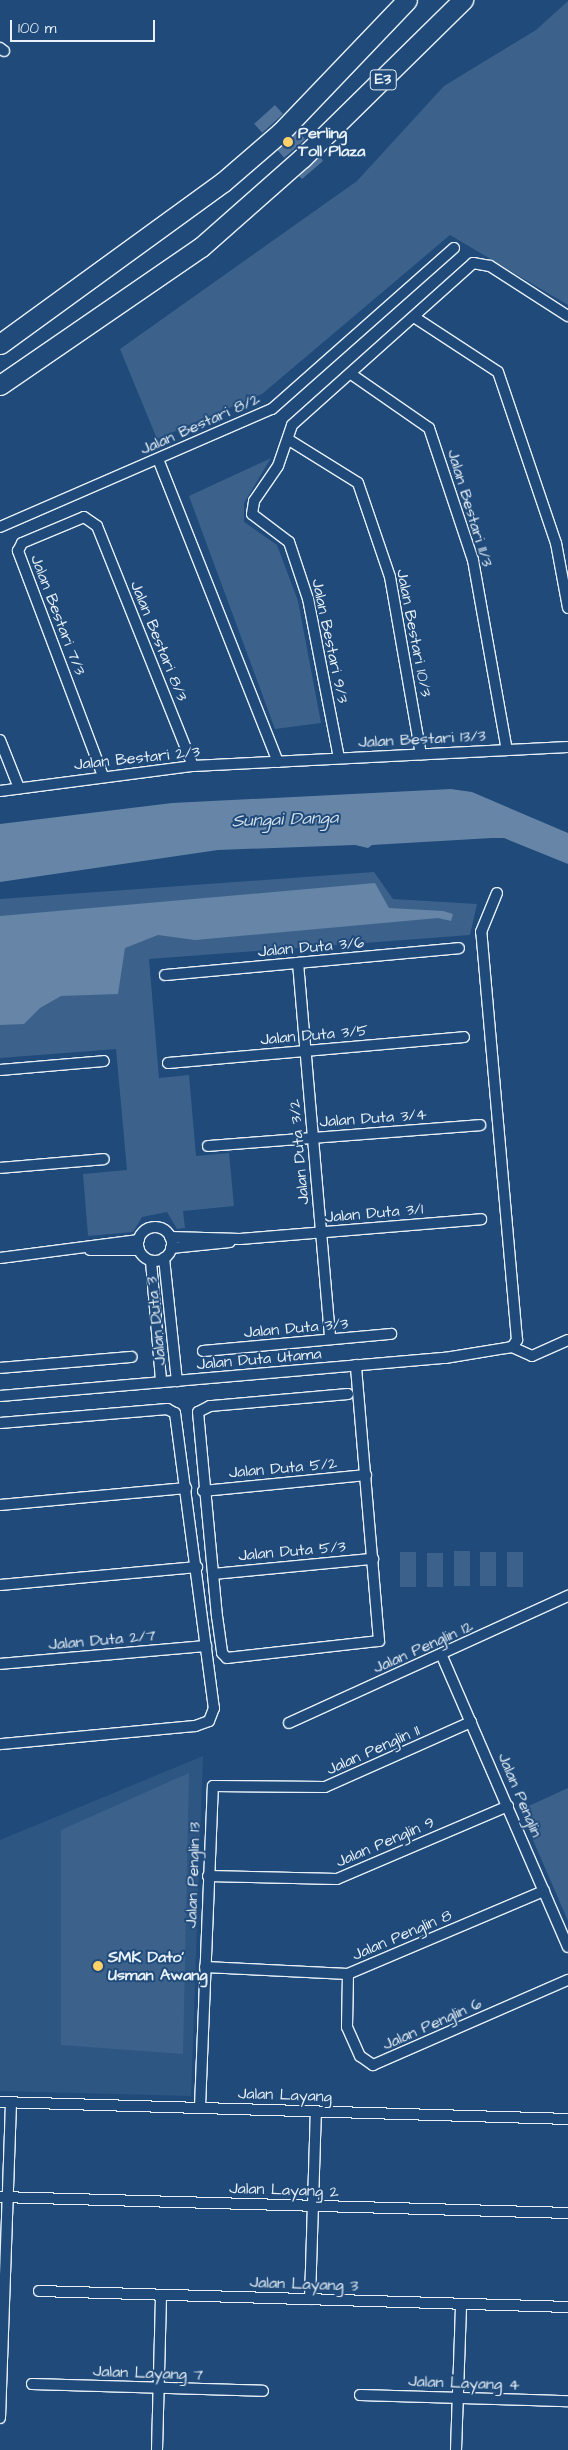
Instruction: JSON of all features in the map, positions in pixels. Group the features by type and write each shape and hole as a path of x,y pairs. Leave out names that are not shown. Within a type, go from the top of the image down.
{"highway":[{"name":"E3","path":"0,344 223,182 281,132 408,0"},
{"name":"E3","path":"0,385 201,247 302,158 463,0"}],"street":[{"name":"Jalan Bestari 8/2","path":"0,527 272,408 454,248"},
{"path":"289,440 292,425 351,374 468,266 479,262 568,316"},
{"path":"414,317 498,372 556,543 568,608"},
{"name":"Jalan Bestari 11/3","path":"351,374 429,428 473,560 507,750"},
{"name":"Jalan Bestari 10/3","path":"289,440 358,483 390,577 421,754"},
{"name":"Jalan Bestari 9/3","path":"289,440 278,466 254,501 252,514 289,542 308,599 339,758"},
{"path":"158,459 278,762"},
{"name":"Jalan Bestari 7/3","path":"97,526 89,517 78,518 22,543 18,551 103,776"},
{"name":"Jalan Bestari 8/3","path":"97,526 193,766"},
{"path":"0,740 19,788"},
{"name":"Jalan Bestari 13/3","path":"278,762 568,747"},
{"name":"Jalan Bestari 2/3","path":"0,791 103,776 193,766 278,762"},
{"path":"497,893 481,932 515,1344 535,1356 568,1340"},
{"name":"Jalan Duta 3/6","path":"166,975 459,948"},
{"name":"Jalan Duta 3/2","path":"298,963 330,1339"},
{"name":"Jalan Duta 3/5","path":"168,1064 464,1037"},
{"path":"0,1070 104,1061"},
{"name":"Jalan Duta 3/4","path":"208,1146 480,1125"},
{"path":"0,1168 104,1159"},
{"name":"Jalan Duta 3/1","path":"171,1242 240,1239 481,1219"},
{"path":"156,1228 171,1242 164,1258 151,1260 139,1245 145,1230 156,1228"},
{"path":"0,1258 139,1245"},
{"name":"Jalan Duta 3","path":"164,1258 177,1381"},
{"name":"Jalan Duta 3","path":"151,1260 161,1382"},
{"name":"Jalan Duta 3/3","path":"203,1351 391,1334"},
{"name":"Jalan Duta Utama","path":"0,1396 445,1358 515,1344"},
{"path":"0,1368 132,1357"},
{"path":"348,1394 200,1408 197,1416 203,1491 222,1653 232,1658 376,1643 380,1637 356,1365"},
{"path":"0,1423 172,1411 177,1418 214,1708 203,1725 0,1744"},
{"name":"Jalan Duta 5/2","path":"203,1491 366,1475"},
{"path":"0,1505 186,1488"},
{"name":"Jalan Duta 5/3","path":"213,1574 373,1559"},
{"path":"0,1585 197,1567"},
{"name":"Jalan Penglin 12","path":"289,1723 442,1656 568,1596"},
{"name":"Jalan Duta 2/7","path":"0,1664 206,1646"},
{"name":"Jalan Penglin","path":"442,1656 568,1947"},
{"name":"Jalan Penglin 11","path":"211,1793 213,1786 223,1785 325,1787 471,1722"},
{"name":"Jalan Penglin 13","path":"200,2107 211,1793"},
{"name":"Jalan Penglin 9","path":"208,1876 337,1879 508,1806"},
{"name":"Jalan Penglin 8","path":"205,1967 348,1974 544,1891"},
{"name":"Jalan Penglin 6","path":"348,1974 347,2027 360,2056 373,2065 568,1980"},
{"name":"Jalan Layang","path":"0,2102 568,2119"},
{"path":"0,2418 4,2197 11,2102"},
{"path":"310,2299 316,2111"},
{"name":"Jalan Layang 2","path":"4,2197 568,2213"},
{"name":"Jalan Layang 3","path":"39,2291 568,2307"},
{"path":"157,2450 161,2294"},
{"path":"456,2450 461,2304"},
{"name":"Jalan Layang 7","path":"32,2384 263,2391"},
{"name":"Jalan Layang 4","path":"360,2395 568,2400"}],"shaded area":[{"path":"568,1 568,305 450,235 262,394 157,439 120,349 357,181 444,86 536,30"},
{"path":"271,458 244,503 244,522 277,545 298,601 321,723 275,729 189,496"},
{"path":"374,872 393,899 477,904 470,935 149,959 159,1078 189,1075 196,1156 229,1153 234,1206 183,1211 185,1228 177,1229 167,1212 142,1217 133,1232 88,1236 83,1174 127,1170 116,1049 0,1058 0,899"},
{"path":"454,1551 470,1551 470,1586 454,1586"},
{"path":"400,1552 416,1552 416,1587 400,1587"},
{"path":"480,1552 496,1552 496,1586 480,1586"},
{"path":"507,1552 523,1552 523,1587 507,1587"},
{"path":"427,1553 443,1553 443,1587 427,1587"},
{"name":"SMK Dato' Usman Awang","path":"203,1756 191,2096 0,2091 0,1840"},
{"path":"189,1773 183,2054 61,2045 61,1830"},
{"path":"568,1788 568,1921 520,1810"}],"water":[{"name":"Sungai Danga","path":"451,789 472,792 568,833 568,864 504,838 492,838 372,845 368,848 355,845 218,850 0,882 0,824 172,803"},
{"path":"375,883 389,908 443,911 453,914 451,921 438,918 195,940 158,935 125,948 118,994 61,996 40,1008 24,1024 0,1025 0,916"}],"building":[{"path":"275,105 283,114 262,133 254,124"},
{"path":"298,131 305,139 284,158 277,149"},
{"path":"320,156 323,161 302,179 299,176"}],"place":[{"name":"Perling Toll Plaza","path":"288,142"},
{"name":"SMK Dato' Usman Awang","path":"98,1966"}]}
